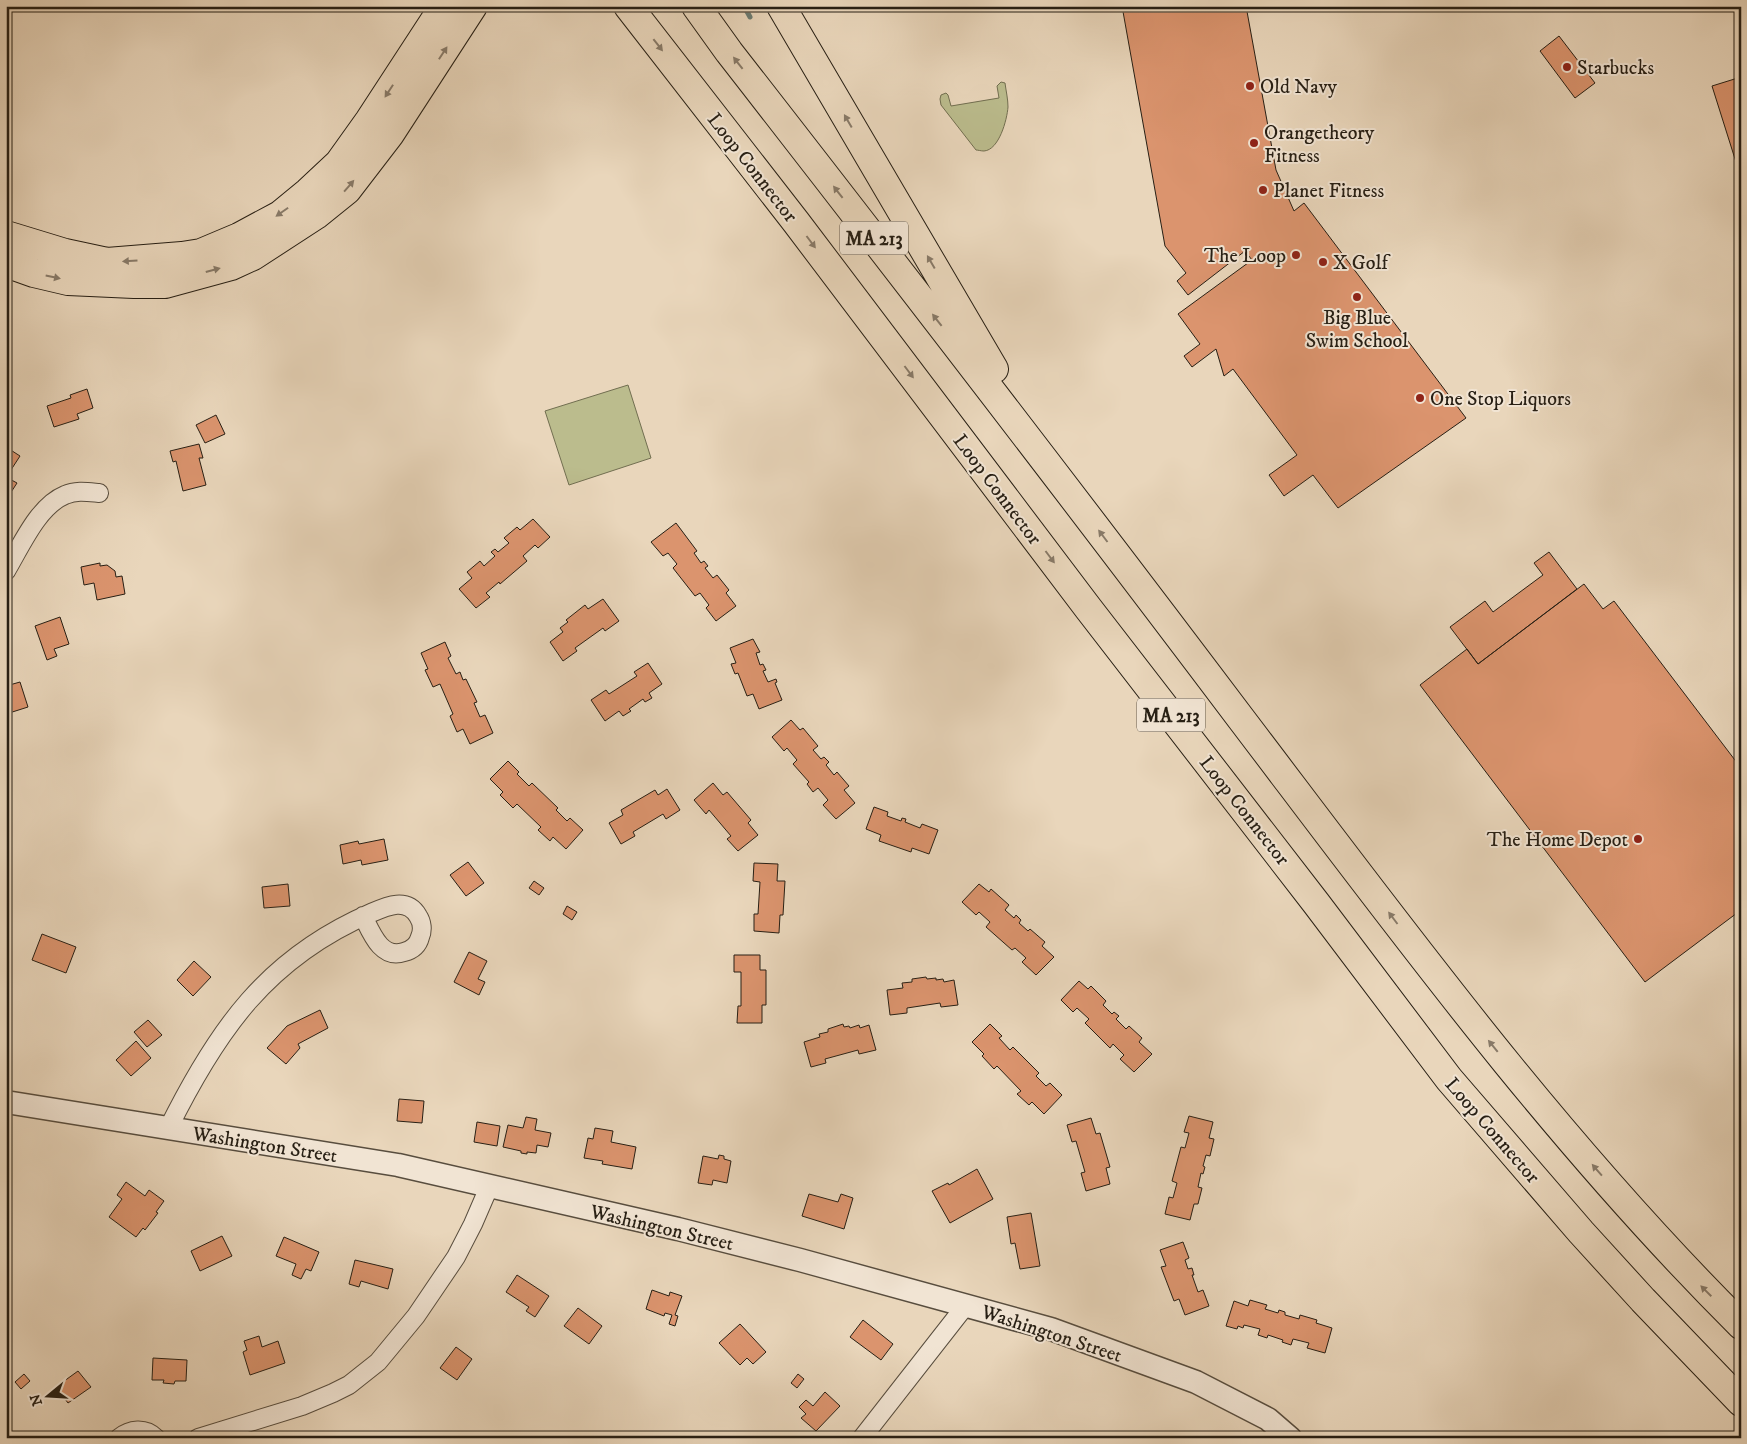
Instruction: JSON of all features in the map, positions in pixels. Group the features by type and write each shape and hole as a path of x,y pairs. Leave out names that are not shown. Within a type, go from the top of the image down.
{"highway":[{"path":"6,235 65,253 108,262 202,253 238,237 280,215 339,163 444,6"},
{"path":"6,263 34,274 68,280 125,284 165,284 231,266 253,256 316,215 347,190 390,134 473,6"},
{"name":"Loop Connector","path":"628,6 796,222 1088,608 1316,902 1449,1079 1618,1273 1741,1402"},
{"name":"MA 213","path":"696,6 729,52 1052,470 1438,978 1526,1088 1614,1190 1699,1283 1741,1325"},
{"path":"781,6 1052,470"}],"street":[{"path":"6,571 42,512 53,501 66,494 82,491 99,493"},
{"path":"168,1129 206,1058 233,1019 265,982 284,964 303,950 363,916"},
{"name":"Washington Street","path":"6,1102 398,1165 678,1229 1051,1329 1196,1382 1268,1419 1290,1438"},
{"path":"198,1438 302,1406 333,1394 349,1385 378,1362 416,1316 456,1258 489,1186"},
{"path":"862,1438 966,1305"},
{"path":"119,1438 126,1432 135,1430 144,1431 156,1438"}],"green space":[{"path":"1001,82 1005,83 1008,104 1004,126 994,146 984,151 976,150 941,105 941,95 946,93 948,95 951,106 999,98 997,86"},
{"path":"628,385 651,458 569,485 545,411"}],"building":[{"name":"The Loop","path":"1122,6 1246,6 1276,170 1294,211 1304,203 1466,418 1338,508 1313,475 1284,496 1269,475 1297,455 1233,369 1224,376 1216,349 1192,367 1184,356 1200,344 1178,314 1252,260 1245,251 1188,295 1177,281 1186,273 1165,246"},
{"name":"Starbucks","path":"1559,36 1595,83 1575,98 1540,51"},
{"path":"1741,77 1741,178 1712,86"},
{"path":"87,389 93,408 77,414 79,419 54,427 47,406 71,398 70,395"},
{"path":"216,415 225,434 205,443 196,425"},
{"path":"199,444 203,458 199,458 206,485 183,491 176,461 173,462 170,451"},
{"path":"6,447 20,456 9,473 6,473"},
{"path":"6,477 17,483 6,500"},
{"path":"533,519 550,537 538,548 535,545 523,556 527,561 500,584 499,582 486,593 490,597 476,608 459,589 472,578 467,572 480,561 484,566 495,556 491,552 495,549 498,552 509,543 504,538 517,527 520,530"},
{"path":"676,523 697,551 694,553 701,563 704,561 708,566 705,568 713,578 717,575 729,590 726,593 736,606 716,621 706,608 709,605 700,593 695,596 673,568 677,564 668,553 663,556 651,542"},
{"path":"1549,552 1577,589 1478,664 1450,627 1485,601 1493,612 1543,575 1534,563"},
{"path":"100,563 100,566 107,565 115,571 116,577 122,576 125,594 97,600 94,583 84,585 81,567"},
{"name":"The Home Depot","path":"1584,584 1603,609 1614,601 1741,768 1741,910 1645,982 1420,685 1467,649 1478,664"},
{"path":"603,599 619,621 605,631 603,628 575,648 577,651 563,661 550,642 563,632 560,628 568,622 566,620 585,605 588,609"},
{"path":"60,617 69,644 54,649 57,656 47,660 35,626"},
{"path":"753,639 760,652 756,653 760,665 763,664 766,670 763,671 768,682 776,679 777,682 775,683 782,700 759,709 753,694 747,696 738,673 735,674 731,664 736,663 730,648"},
{"path":"445,642 451,656 448,658 456,674 460,672 463,680 466,679 477,702 474,703 480,717 485,715 493,733 470,744 463,729 457,732 450,716 453,714 440,684 433,687 425,670 428,669 421,653"},
{"path":"648,663 662,684 649,693 652,698 645,702 643,699 623,716 619,711 605,721 591,700 606,690 609,694 637,676 634,672"},
{"path":"20,682 28,707 6,714 6,686"},
{"path":"791,720 800,730 803,728 818,746 813,750 821,759 824,757 829,762 826,765 834,775 837,772 849,786 844,790 855,803 836,819 823,805 828,800 818,788 813,792 807,784 809,782 793,764 797,760 787,748 784,751 772,737"},
{"path":"508,761 529,786 532,783 558,808 556,810 567,821 570,818 583,830 566,849 553,837 550,841 538,830 541,827 517,804 513,808 500,795 503,792 490,779"},
{"path":"713,783 723,795 727,792 751,820 748,823 758,835 738,851 727,839 731,836 709,810 706,814 694,800"},
{"path":"667,789 680,810 666,819 663,814 633,832 635,836 621,844 609,823 623,815 621,810 655,790 658,795"},
{"path":"874,807 888,812 887,816 901,821 902,818 906,819 905,822 920,828 922,824 938,830 929,854 912,848 911,852 879,841 881,835 866,829"},
{"path":"384,839 388,860 362,865 361,860 343,864 340,845 358,841 359,844"},
{"path":"468,862 484,883 466,896 450,875"},
{"path":"754,863 778,864 777,881 785,881 783,915 780,915 779,933 754,931 754,914 758,914 760,882 753,881"},
{"path":"534,881 544,888 539,895 529,888"},
{"path":"288,884 290,906 264,908 262,887"},
{"path":"979,884 989,892 991,889 1009,905 1005,910 1014,918 1016,915 1021,920 1019,923 1028,931 1030,929 1045,942 1042,946 1054,957 1036,975 1022,962 1026,958 1015,948 1012,950 986,927 990,922 979,912 976,915 962,902"},
{"path":"567,906 577,912 572,920 563,914"},
{"path":"42,934 76,947 66,973 32,960"},
{"path":"469,952 487,961 478,979 485,982 479,995 454,982"},
{"path":"734,955 760,955 760,970 766,970 766,1005 762,1005 762,1023 737,1023 738,1006 741,1006 741,972 734,972"},
{"path":"194,961 211,977 193,996 177,980"},
{"path":"926,977 927,979 943,979 944,982 954,980 958,1005 941,1007 940,1003 907,1008 907,1013 890,1015 887,990 903,988 902,983"},
{"path":"1079,981 1088,989 1091,986 1106,1001 1103,1005 1112,1014 1114,1012 1119,1016 1116,1019 1126,1029 1129,1026 1142,1038 1139,1042 1152,1054 1134,1072 1120,1059 1124,1055 1113,1044 1110,1048 1085,1023 1089,1019 1077,1008 1073,1012 1061,1000"},
{"path":"320,1010 328,1028 298,1044 300,1048 286,1064 267,1048 287,1026"},
{"path":"148,1020 162,1035 147,1047 134,1032"},
{"path":"843,1024 844,1027 849,1026 850,1028 859,1025 860,1028 869,1025 876,1050 859,1054 858,1050 825,1059 826,1063 811,1067 804,1042 820,1037 819,1034 828,1032 828,1029"},
{"path":"990,1024 1002,1036 999,1038 1010,1050 1013,1047 1039,1073 1036,1076 1046,1086 1050,1083 1062,1095 1044,1114 1032,1102 1029,1105 1017,1094 1021,1091 997,1066 994,1069 982,1056 984,1054 972,1042"},
{"path":"136,1041 151,1058 131,1076 116,1060"},
{"path":"399,1099 424,1101 422,1123 397,1121"},
{"path":"1189,1116 1213,1122 1209,1138 1214,1139 1210,1156 1206,1155 1203,1166 1205,1167 1203,1174 1201,1173 1198,1187 1202,1188 1198,1204 1194,1204 1190,1220 1165,1214 1169,1197 1173,1198 1177,1183 1172,1181 1181,1147 1185,1148 1189,1133 1184,1132"},
{"path":"526,1117 537,1119 535,1130 551,1133 548,1147 537,1145 536,1153 527,1152 527,1154 503,1147 508,1125 523,1128"},
{"path":"1091,1118 1096,1134 1100,1133 1110,1167 1106,1168 1110,1184 1086,1191 1081,1173 1085,1172 1076,1141 1072,1142 1067,1125"},
{"path":"477,1122 500,1126 497,1146 474,1142"},
{"path":"595,1128 613,1131 611,1142 636,1147 632,1169 602,1164 603,1161 584,1158 588,1138 593,1139"},
{"path":"719,1155 731,1161 727,1183 713,1180 712,1185 698,1183 703,1156 718,1159"},
{"path":"977,1169 993,1199 950,1223 932,1191 948,1183 949,1185"},
{"path":"126,1182 145,1196 149,1190 164,1201 156,1212 158,1213 145,1230 143,1228 136,1237 109,1217 122,1199 117,1195"},
{"path":"809,1194 838,1202 841,1194 853,1198 844,1229 802,1216"},
{"path":"1031,1213 1040,1266 1020,1269 1015,1243 1011,1244 1007,1217"},
{"path":"222,1236 232,1256 200,1271 191,1251"},
{"path":"284,1237 319,1252 311,1271 306,1269 301,1279 292,1275 296,1264 276,1256"},
{"path":"1183,1242 1189,1258 1185,1260 1188,1269 1192,1268 1194,1275 1192,1275 1198,1292 1203,1290 1209,1306 1185,1315 1179,1299 1174,1301 1161,1267 1166,1266 1160,1250"},
{"path":"355,1260 393,1269 388,1289 361,1281 359,1287 349,1284"},
{"path":"517,1275 549,1296 535,1317 526,1311 529,1307 506,1292"},
{"path":"652,1290 669,1296 670,1292 682,1296 675,1315 678,1316 675,1326 669,1324 672,1315 665,1313 664,1316 646,1309"},
{"path":"1250,1300 1267,1305 1265,1309 1278,1313 1279,1310 1285,1312 1285,1315 1299,1319 1300,1315 1317,1320 1316,1323 1332,1328 1325,1353 1307,1348 1309,1343 1293,1339 1291,1345 1268,1335 1267,1338 1258,1335 1260,1329 1244,1325 1243,1328 1238,1326 1237,1329 1226,1326 1234,1301 1248,1306"},
{"path":"578,1308 602,1326 589,1344 564,1326"},
{"path":"863,1320 893,1344 881,1360 850,1337"},
{"path":"740,1324 766,1352 753,1364 747,1358 740,1365 719,1343"},
{"path":"259,1336 262,1347 278,1341 285,1363 250,1375 243,1352 247,1350 244,1341"},
{"path":"456,1347 472,1359 457,1380 440,1368"},
{"path":"153,1358 187,1360 186,1381 175,1381 174,1384 163,1383 164,1380 152,1380"},
{"path":"78,1371 91,1387 68,1403 56,1387"},
{"path":"24,1374 30,1381 21,1389 15,1382"},
{"path":"798,1374 804,1379 797,1388 791,1383"},
{"path":"825,1392 840,1406 816,1431 801,1418 806,1414 799,1407 806,1400 813,1406"}],"waterway":[{"path":"744,6 750,17"}],"place":[{"name":"Starbucks","path":"1567,67"},
{"name":"Old Navy","path":"1250,86"},
{"name":"Orangetheory Fitness","path":"1254,143"},
{"name":"Planet Fitness","path":"1263,190"},
{"name":"The Loop","path":"1296,255"},
{"name":"X Golf","path":"1323,262"},
{"name":"Big Blue Swim School","path":"1357,297"},
{"name":"One Stop Liquors","path":"1420,398"},
{"name":"The Home Depot","path":"1638,839"}]}
